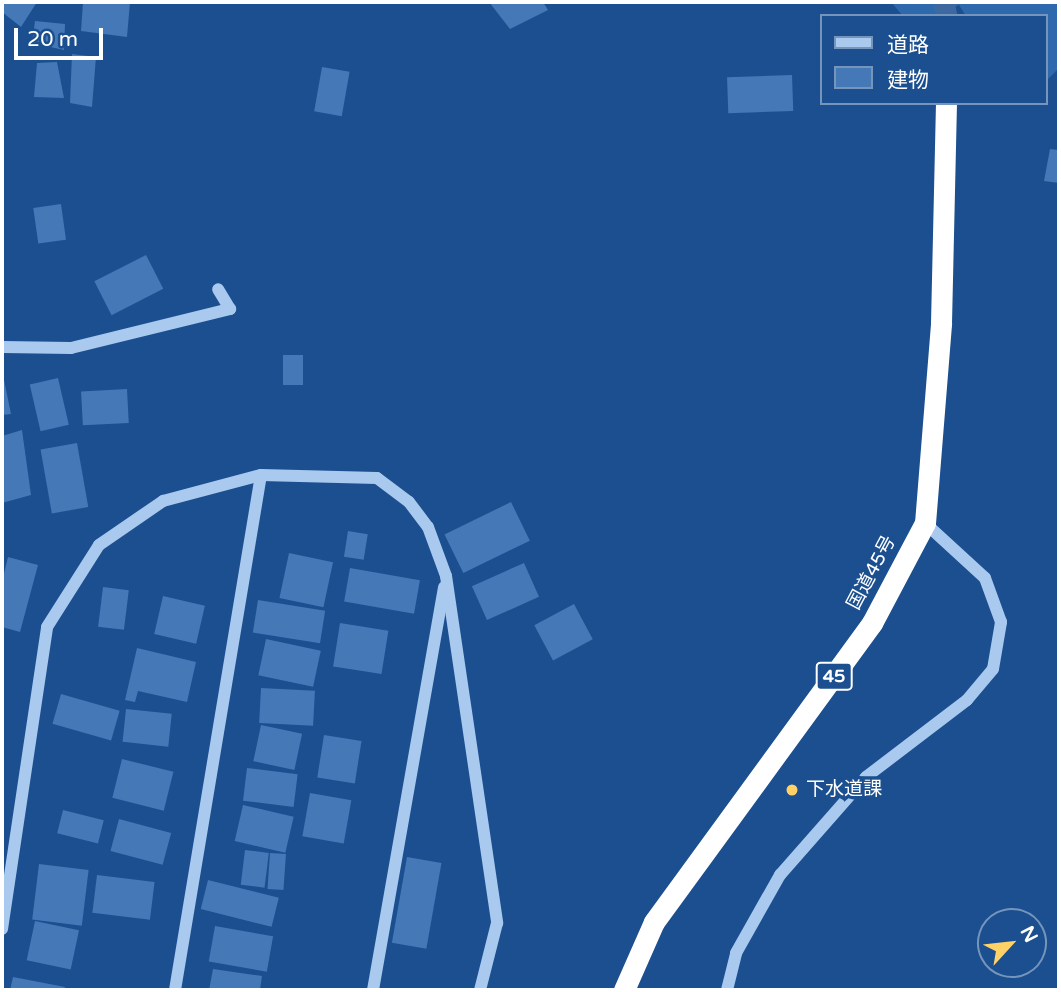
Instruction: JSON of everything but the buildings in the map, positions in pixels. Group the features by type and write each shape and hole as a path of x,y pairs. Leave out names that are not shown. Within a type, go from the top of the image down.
{"highway":[{"name":"国道45号","path":"624,990 654,922 872,623 925,523 942,323 946,105"}],"street":[{"path":"2,347 71,348 230,309 218,289"},
{"path":"175,990 261,475"},
{"path":"2,929 47,627 99,545 163,501 261,475 377,478 409,502 428,527 446,576 497,923 480,990"},
{"path":"727,990 736,953 780,875 866,777 967,699 993,669 1001,622 985,578 925,523"},
{"path":"373,990 446,576"}],"shaded area":[{"path":"891,2 1059,2 1059,68 1047,80 1047,14 965,14 959,5 939,14 901,14"}],"tunnel":[{"path":"944,2 947,14"}],"place":[{"name":"下水道課","path":"792,790"}]}
